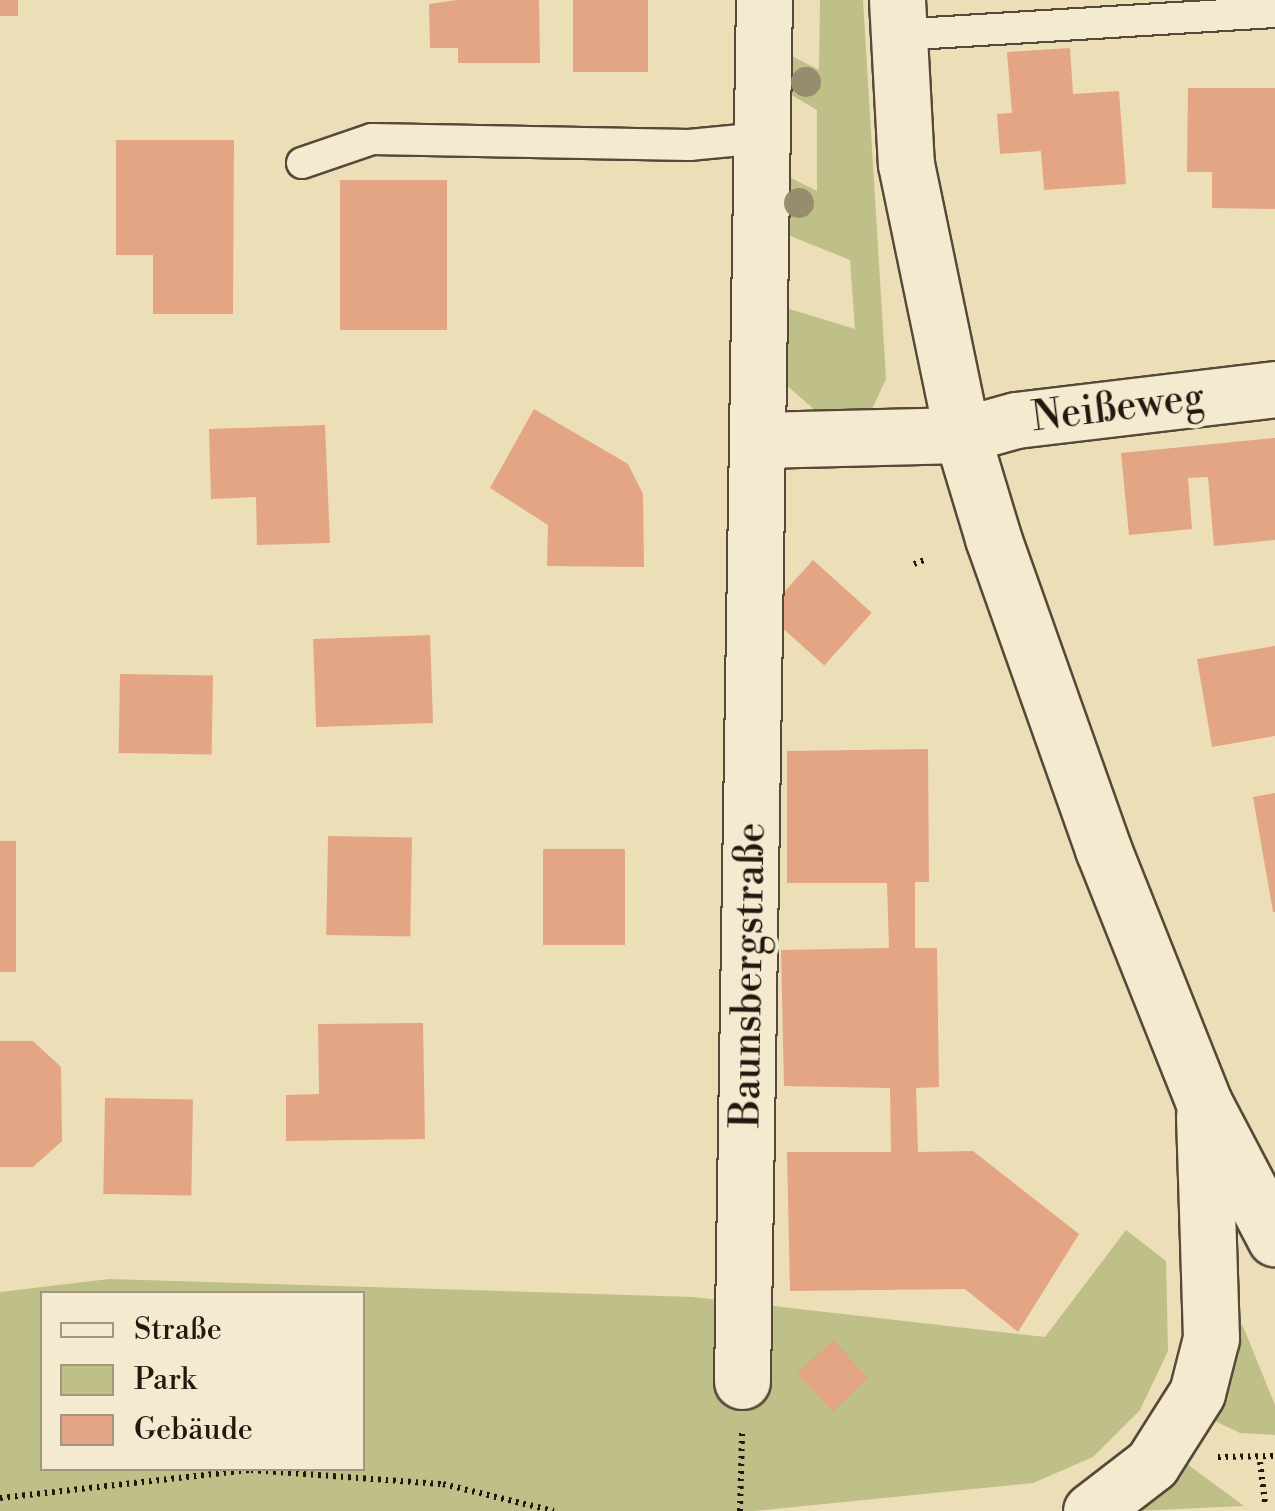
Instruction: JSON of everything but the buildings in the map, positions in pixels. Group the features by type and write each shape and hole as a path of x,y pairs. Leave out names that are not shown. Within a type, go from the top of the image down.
{"street":[{"name":"Baunsbergstraße","path":"742,1381 764,0"},
{"path":"898,17 906,164 962,436 1102,850 1204,1102 1275,1238"},
{"name":"Neißeweg","path":"962,436 1016,420 1275,389"},
{"path":"759,440 962,436"},
{"path":"1091,1511 1152,1464 1197,1392 1211,1338 1204,1102"}],"lane":[{"path":"898,17 1275,12"},
{"path":"302,163 372,140 689,145 762,138"}],"path":[{"path":"914,564 928,560"},
{"path":"740,1511 742,1381"},
{"path":"1265,1502 1260,1462 1275,1456"},
{"path":"0,1498 242,1471"},
{"path":"265,1471 443,1484 554,1511"}],"green space":[{"path":"820,0 863,0 886,379 870,413 824,418 785,384 783,307 855,329 850,260 783,233 783,174 817,191 817,110 783,90 786,53 819,70"},
{"path":"1126,1230 1166,1261 1168,1351 1140,1410 1093,1457 1033,1483 754,1511 0,1511 0,1292 109,1279 693,1297 1045,1337"},
{"path":"1242,1324 1275,1405 1275,1435 1240,1433 1213,1420"},
{"path":"1183,1461 1244,1506 1133,1511"}]}
